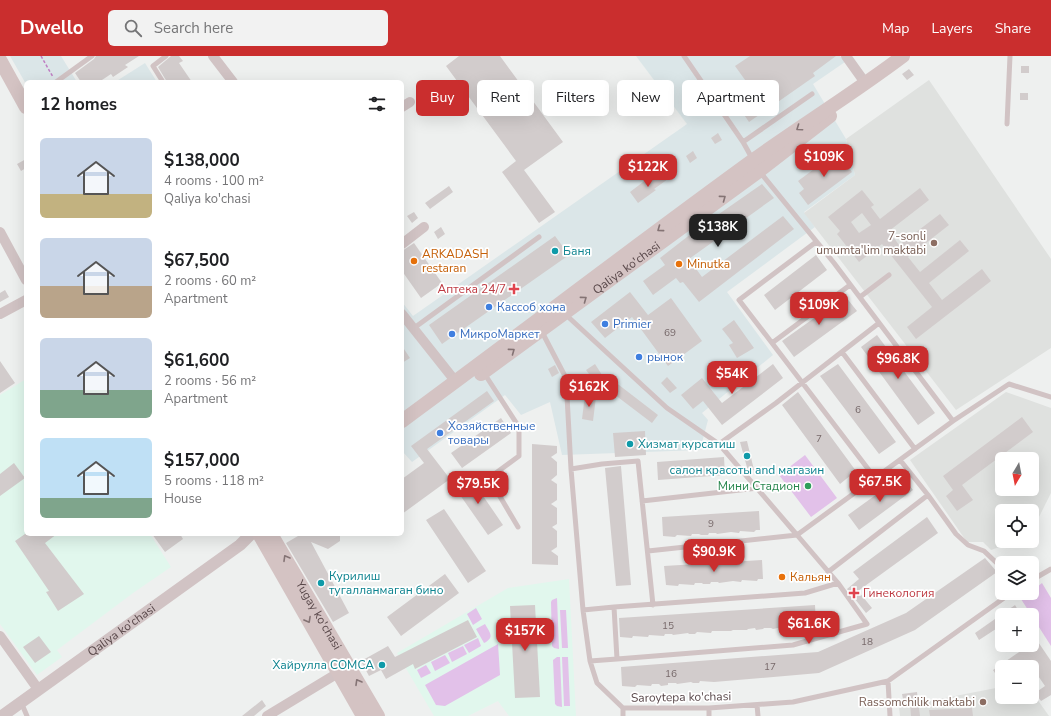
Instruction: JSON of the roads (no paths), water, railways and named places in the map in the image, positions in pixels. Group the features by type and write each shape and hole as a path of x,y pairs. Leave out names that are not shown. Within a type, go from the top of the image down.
{"main road":[{"name":"Qaliya ko'chasi","path":"404,431 484,372 539,325 564,314 828,108 866,84 904,56"},
{"path":"0,60 24,102"},
{"name":"Qaliya ko'chasi","path":"404,421 456,382 539,325 756,165"},
{"name":"Yugay ko'chasi","path":"262,536 363,716"},
{"name":"Yugay ko'chasi","path":"262,536 378,716"}],"street":[{"path":"213,56 231,80"},
{"path":"846,56 866,84"},
{"path":"404,242 424,227"},
{"path":"0,232 24,276"},
{"path":"0,314 24,301"},
{"path":"404,317 456,382"},
{"name":"Qaliya ko'chasi","path":"2,716 240,545 259,536"},
{"path":"0,636 38,690"},
{"path":"267,716 338,673"}],"lane":[{"path":"59,80 92,56"},
{"path":"162,80 153,66 166,56"},
{"path":"684,56 743,142 756,165 860,297 952,421"},
{"path":"1007,124 1010,56"},
{"path":"743,142 812,94"},
{"path":"414,328 539,237"},
{"path":"816,242 739,300 875,478"},
{"path":"860,297 889,275"},
{"path":"772,343 850,285"},
{"path":"564,314 667,408 719,444 838,583 867,624 794,645 590,661"},
{"path":"719,444 803,382 879,323"},
{"name":"Saroytepa ko'chasi","path":"539,325 566,378 571,470 583,610 590,661 596,683 623,708 709,708 793,702 888,681 1001,600"},
{"path":"842,352 915,449"},
{"path":"484,372 519,426 519,456 489,478 518,528"},
{"path":"648,551 798,535 952,421 1009,384 1051,396"},
{"path":"900,460 928,495 956,534 968,545 984,551 995,561"},
{"path":"571,470 602,464 638,461 648,551 652,605"},
{"path":"642,501 758,488"},
{"path":"828,572 928,495"},
{"path":"1039,576 1051,569"},
{"path":"583,610 805,593 838,583"},
{"path":"614,607 617,659"},
{"path":"888,681 890,716"},
{"path":"21,702 27,716"},
{"path":"757,705 758,716"},
{"path":"623,708 623,716"},
{"path":"709,708 709,716"}],"place":[{"name":"7-sonli umumta'lim maktabi","path":"934,243"},
{"name":"Баня","path":"555,251"},
{"name":"ARKADASH restaran","path":"414,261"},
{"name":"Minutka","path":"679,264"},
{"name":"Аптека 24/7","path":"514,289"},
{"name":"Кассоб хона","path":"489,307"},
{"name":"Primier","path":"605,324"},
{"name":"МикроМаркет","path":"452,334"},
{"name":"рынок","path":"639,357"},
{"name":"Хозяйственные товары","path":"440,433"},
{"name":"Хизмат курсатиш","path":"630,444"},
{"name":"салон красоты and магазин","path":"747,456"},
{"name":"Мини Стадион","path":"808,486"},
{"name":"Кальян","path":"782,577"},
{"name":"Курилиш тугалланмаган бино","path":"321,583"},
{"name":"Гинекология","path":"854,593"},
{"name":"Хайрулла СОМСА","path":"382,665"},
{"name":"Rassomchilik maktabi","path":"983,702"}]}
